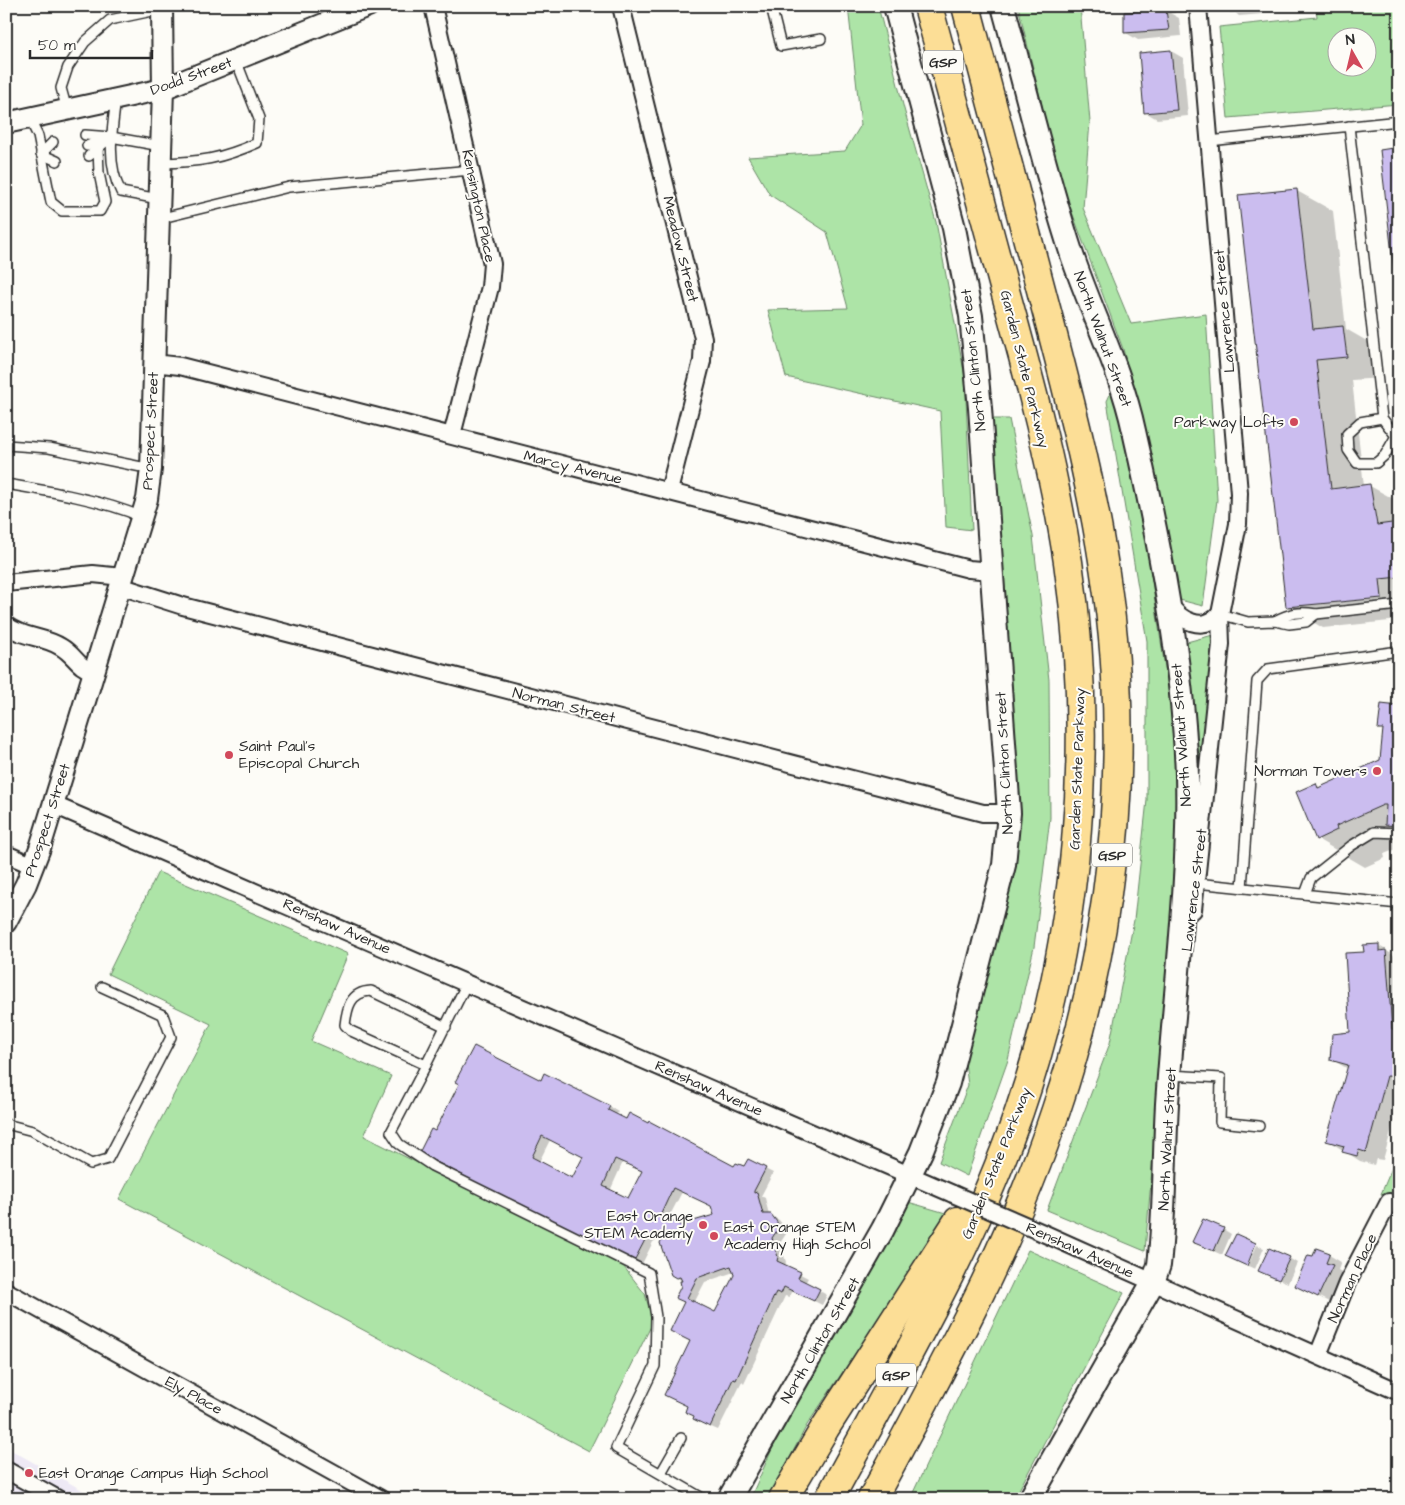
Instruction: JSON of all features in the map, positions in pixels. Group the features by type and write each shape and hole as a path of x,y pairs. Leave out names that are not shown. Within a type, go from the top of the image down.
{"highway":[{"name":"Garden State Parkway","path":"829,1499 934,1303 977,1215 1008,1141 1035,1058 1050,1001 1062,943 1076,826 1081,707 1075,618 1057,501 1028,374 928,6"},
{"name":"GSP","path":"872,1499 1002,1246 1025,1194 1053,1120 1088,998 1104,912 1112,854 1116,796 1117,708 1114,651 1104,564 1075,421 966,6"},
{"path":"783,1499 825,1428 1008,1141"},
{"path":"879,1499 909,1430"}],"main road":[{"name":"North Clinton Street","path":"729,1499 883,1229 910,1176 948,1083 1004,865 1009,813 971,316 954,228 895,6"},
{"name":"North Walnut Street","path":"1005,13 1047,172 1072,255 1105,338 1129,411 1167,599 1184,730 1187,782 1186,850 1159,1265 1152,1282 1030,1499"}],"street":[{"name":"Dodd Street","path":"6,123 163,88 368,6"},
{"name":"Kensington Place","path":"433,6 491,254 492,275 452,435"},
{"name":"Meadow Street","path":"621,6 703,338 702,361 669,491"},
{"name":"Lawrence Street","path":"1172,1046 1196,883 1221,644 1220,614 1238,524 1240,493 1198,6"},
{"name":"Prospect Street","path":"6,922 34,866 54,805 142,517 151,469 163,88 162,8"},
{"name":"Marcy Avenue","path":"153,363 180,366 452,435 969,570 992,571"},
{"name":"Norman Street","path":"6,583 93,574 122,582 183,606 983,813 1009,813"},
{"path":"1167,599 1176,614 1188,622 1207,623 1220,614"},
{"path":"6,625 26,636 60,646 82,668 94,672"},
{"name":"Renshaw Avenue","path":"54,805 1043,1233 1399,1392"},
{"path":"6,854 34,866"},
{"name":"Norman Place","path":"1318,1355 1347,1283 1389,1202"},
{"name":"Ely Place","path":"6,1291 381,1499"},
{"name":"Renshaw Avenue","path":"1362,1375 1399,1386"},
{"path":"6,1470 58,1499"}],"lane":[{"path":"771,6 781,46 820,39"},
{"path":"66,110 61,88 68,66 85,42 110,20 162,8"},
{"path":"84,135 111,137 160,154 195,162 229,156 257,143 259,119 236,60"},
{"path":"116,99 111,137 115,182 121,192 159,199"},
{"path":"29,118 38,136 50,202 62,212 100,211 106,202 99,173 98,148"},
{"path":"1209,142 1399,121"},
{"path":"1348,126 1382,418 1397,436 1385,455 1376,463 1358,463 1348,450 1346,434 1360,422 1382,418"},
{"path":"87,146 111,137"},
{"path":"89,156 111,137"},
{"path":"41,154 53,142"},
{"path":"41,154 55,152"},
{"path":"41,154 57,161"},
{"path":"158,219 289,187 471,170"},
{"path":"6,445 49,448 151,469"},
{"path":"6,484 36,488 127,511 142,517"},
{"path":"1220,614 1248,622 1275,621 1288,614 1304,612 1316,614 1399,606"},
{"path":"1242,888 1257,681 1268,669 1399,651"},
{"path":"1306,894 1311,878 1351,846 1374,832 1399,833"},
{"path":"1196,883 1399,904"},
{"path":"467,983 391,1132 399,1144 432,1166 649,1273 656,1317 655,1366 616,1448 704,1499"},
{"path":"6,1124 34,1131 91,1164 108,1159 171,1037 163,1015 102,987"},
{"path":"426,1065 351,1031 345,1026 346,1012 352,998 360,992 370,991 446,1027"},
{"path":"1170,1075 1221,1078 1220,1122 1259,1126"},
{"path":"662,1474 681,1438"}],"shaded area":[{"name":"East Orange Campus High School","path":"6,1447 98,1499 6,1499"}],"green space":[{"path":"848,6 878,6 904,109 936,222 965,377 972,530 946,527 940,411 786,377 768,310 848,308 827,232 770,195 748,157 845,151 861,125"},
{"path":"1018,6 1080,6 1090,122 1083,208 1131,324 1206,314 1217,500 1203,606 1180,600 1161,500 1123,349 1060,180"},
{"path":"1316,6 1399,6 1399,104 1228,118 1219,27 1317,17"},
{"path":"1114,386 1145,535 1176,741 1178,867 1145,1251 1047,1210 1110,1043 1134,920 1147,800 1147,641 1107,401"},
{"path":"992,419 1009,419 1033,536 1049,680 1050,818 1034,947 1008,1060 967,1176 939,1162 968,1085 965,1062 1006,905 1020,799"},
{"path":"1213,635 1199,793 1183,643"},
{"path":"158,872 348,954 311,1041 391,1076 364,1136 624,1267 645,1294 653,1322 589,1451 119,1199 211,1024 108,974"},
{"path":"1399,1151 1399,1202 1381,1194"},
{"path":"908,1202 949,1214 807,1425 768,1499 750,1499 776,1440"},
{"path":"1028,1250 1124,1293 1014,1499 910,1499"}],"building":[{"path":"1227,6 1260,6 1255,7 1256,10 1230,12"},
{"path":"1166,10 1169,30 1124,33 1124,12"},
{"path":"1171,50 1177,110 1144,113 1139,53"},
{"path":"1399,147 1399,315 1380,150"},
{"name":"Parkway Lofts","path":"1297,189 1313,329 1343,326 1347,357 1316,360 1331,489 1370,484 1377,525 1399,522 1399,577 1380,579 1382,598 1286,607 1238,195"},
{"name":"Norman Towers","path":"1381,704 1399,706 1399,826 1385,825 1386,805 1383,805 1336,826 1337,830 1316,840 1296,792 1316,783 1318,788 1380,760 1383,729 1378,729"},
{"path":"1379,944 1379,951 1386,950 1392,1029 1399,1030 1399,1077 1387,1076 1367,1150 1365,1152 1359,1150 1357,1156 1342,1152 1344,1146 1326,1141 1348,1065 1330,1060 1332,1034 1350,1032 1345,953 1364,952 1363,945"},
{"name":"East Orange STEM Academy High School","path":"474,1046 541,1080 544,1073 610,1106 608,1110 626,1119 629,1113 648,1123 649,1121 734,1166 736,1163 744,1166 748,1159 766,1168 754,1193 757,1192 763,1214 771,1214 777,1222 778,1229 772,1238 778,1257 777,1261 801,1272 798,1278 820,1289 814,1301 784,1287 781,1294 776,1292 736,1380 733,1379 710,1427 693,1419 694,1416 685,1412 687,1406 664,1395 690,1341 670,1331 684,1302 675,1298 681,1286 680,1281 682,1281 680,1277 676,1278 671,1275 660,1243 662,1239 651,1234 646,1238 633,1263 419,1153 431,1129 435,1131 459,1084 455,1082","holes":["542,1136 583,1157 572,1178 532,1157","615,1159 642,1171 628,1198 603,1186","673,1188 711,1206 714,1215 680,1225 660,1216","731,1266 734,1275 715,1312 687,1298 697,1278"]},
{"path":"1203,1219 1224,1228 1214,1251 1192,1242"},
{"path":"1236,1234 1256,1243 1247,1266 1225,1256"},
{"path":"1269,1248 1290,1257 1279,1280 1258,1271"},
{"path":"1316,1248 1330,1253 1326,1263 1333,1265 1318,1297 1295,1286 1308,1255 1313,1256"}],"place":[{"name":"Parkway Lofts","path":"1294,422"},
{"name":"Saint Paul's Episcopal Church","path":"229,755"},
{"name":"Norman Towers","path":"1377,771"},
{"name":"East Orange STEM Academy","path":"703,1225"},
{"name":"East Orange STEM Academy High School","path":"714,1236"},
{"name":"East Orange Campus High School","path":"29,1473"}]}
